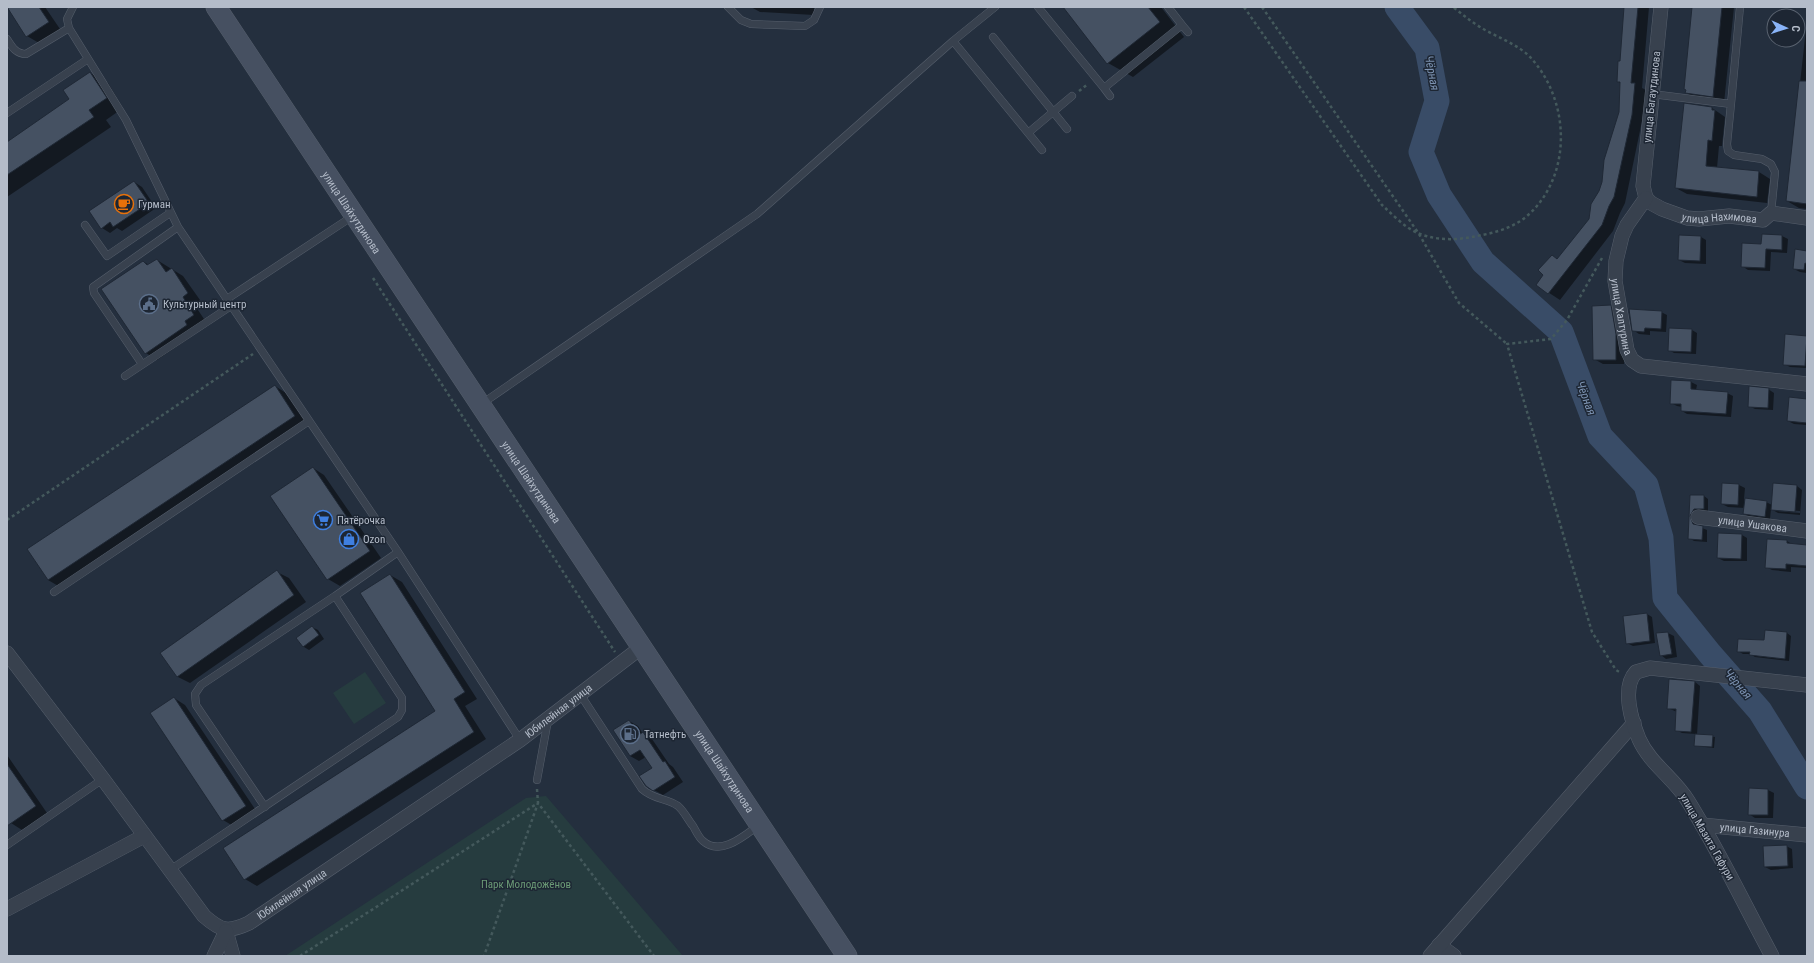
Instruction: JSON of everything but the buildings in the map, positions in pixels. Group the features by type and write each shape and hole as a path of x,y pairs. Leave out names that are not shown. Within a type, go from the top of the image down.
{"main road":[{"name":"улица Шайхутдинова","path":"216,7 353,216 643,646 848,956"}],"street":[{"name":"улица Багаутдинова","path":"1644,192 1661,7"},
{"name":"улица Нахимова","path":"1644,192 1662,209 1693,219 1729,216 1763,220 1771,214 1807,218"},
{"name":"улица Халтурина","path":"1644,192 1622,236 1615,272 1615,289 1627,350 1632,360 1641,366 1807,384"},
{"name":"улица Ушакова","path":"1698,517 1807,531"},
{"name":"Юбилейная улица","path":"226,931 237,929 249,923 520,740 643,646"},
{"path":"7,653 204,916 214,925 226,931 233,956"},
{"path":"1632,676 1645,668 1807,685"},
{"name":"улица Мазита Гафури","path":"1632,676 1629,685 1629,698 1639,740 1647,754 1684,795 1702,825 1772,956"},
{"path":"1454,956 1434,951 1634,723"},
{"name":"улица Газинура","path":"1702,825 1807,835"},
{"path":"7,909 144,836"},
{"path":"214,956 226,931"}],"lane":[{"path":"73,7 67,19 69,28 126,120 178,227 398,552 520,740"},
{"path":"728,7 741,20 751,24 805,26 814,20 820,7"},
{"path":"480,405 757,214 953,41 995,7"},
{"path":"1038,7 1110,96"},
{"path":"1168,7 1188,32"},
{"path":"1740,7 1727,144 1728,151 1734,155 1766,161 1773,168 1771,214"},
{"path":"1104,88 1182,25"},
{"path":"7,39 15,51 21,54 26,54 69,28"},
{"path":"993,37 1067,129"},
{"path":"953,41 1042,150"},
{"path":"7,113 88,59"},
{"path":"1652,94 1731,104"},
{"path":"1028,133 1072,96"},
{"path":"85,225 108,256 170,213"},
{"path":"226,299 353,216"},
{"path":"142,364 94,293 93,287 178,227"},
{"path":"125,376 231,306"},
{"path":"54,592 309,420"},
{"path":"265,806 196,705 196,694 201,685 335,596 398,552"},
{"path":"170,870 393,722 402,710 402,698 335,596"},
{"path":"580,694 642,789 649,796 673,803 680,807 703,841 716,846 725,846 734,843 760,824"},
{"path":"537,780 548,720"},
{"path":"7,845 102,779"}],"path":[{"path":"1244,7 1382,205 1399,221 1419,234 1442,240 1462,239 1488,234 1510,227 1526,217 1540,202 1553,181 1560,156 1561,127 1556,99 1531,58 1480,27 1453,7"},
{"path":"1262,7 1419,234 1459,303 1507,344 1592,632 1616,670 1632,676"},
{"path":"1072,96 1095,78"},
{"path":"369,272 622,663"},
{"path":"1507,344 1551,339 1567,320"},
{"path":"7,520 260,349"},
{"path":"484,956 538,803 537,780"},
{"path":"300,956 538,803"},
{"path":"538,803 654,956"}],"green space":[{"path":"365,672 386,703 354,724 333,693"},
{"name":"Парк Молодожёнов","path":"546,796 683,956 285,956 526,798"}],"waterway":[{"name":"Чёрная","path":"1397,7 1427,48 1437,101 1421,152 1439,195 1483,262 1561,332 1600,436 1646,485 1661,538 1665,598 1710,654 1760,711 1807,787"}],"place":[{"name":"Гурман","path":"124,204"},
{"name":"Культурный центр","path":"149,304"},
{"name":"Пятёрочка","path":"323,520"},
{"name":"Ozon","path":"349,539"},
{"name":"Татнефть","path":"630,734"}]}
